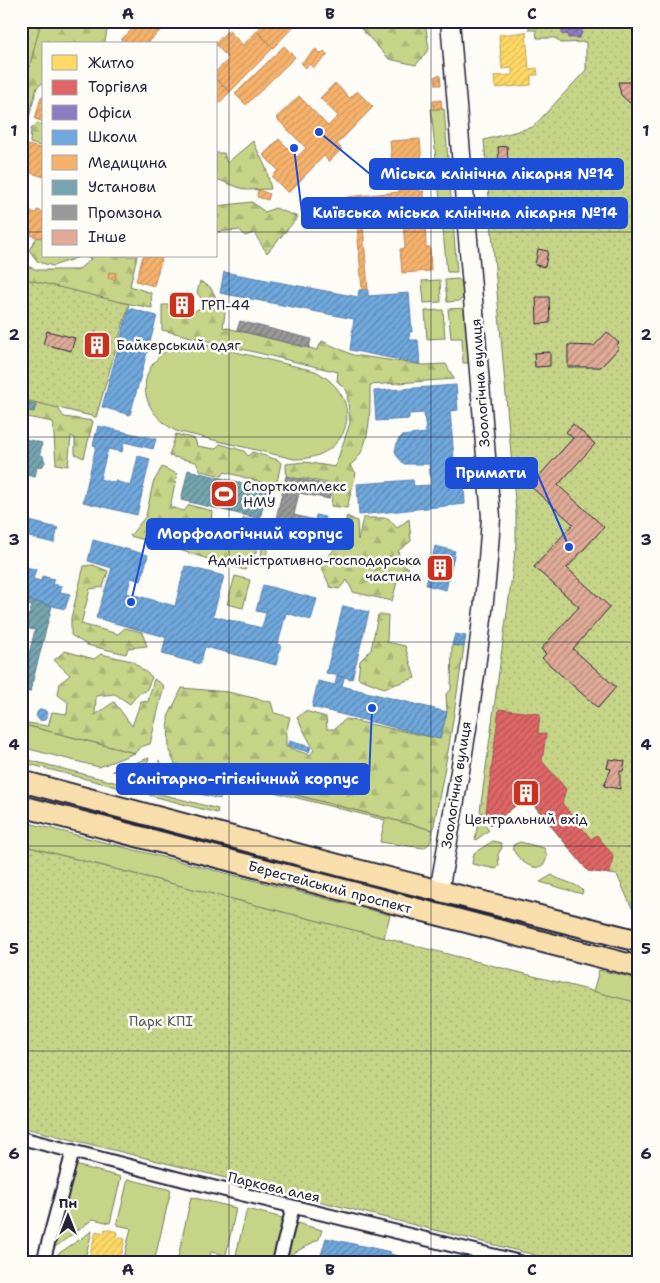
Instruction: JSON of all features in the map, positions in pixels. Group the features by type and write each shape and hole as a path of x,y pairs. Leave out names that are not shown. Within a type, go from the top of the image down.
{"main road":[{"name":"Берестейський проспект","path":"21,781 439,891 639,941"},
{"name":"Берестейський проспект","path":"21,806 639,967"}],"street":[{"name":"Зоологічна вулиця","path":"439,891 454,811 480,630 488,562 490,517 450,21"},
{"name":"Паркова алея","path":"21,1138 520,1262"},
{"path":"43,1262 73,1151"},
{"path":"279,1262 293,1207"}],"green space":[{"path":"21,21 113,21 108,26 105,42 42,42 42,83 37,87 21,148"},
{"path":"21,21 41,21 21,101"},
{"path":"354,21 425,21 429,49 416,65 389,59"},
{"path":"514,21 639,21 639,910 632,908 617,875 588,871 527,797 491,825 480,811 516,544 516,512 484,140 533,127 586,70 586,42 561,43 555,38 537,38 536,30 529,30 529,25 515,25"},
{"path":"431,109 444,109 457,272 447,272"},
{"path":"37,123 42,124 42,146 30,143 31,129"},
{"path":"253,141 266,168 271,189 246,190 218,180 218,153 224,153 227,163"},
{"path":"252,202 265,212 275,208 298,217 267,253 254,233 245,236 240,230 218,232 218,206"},
{"path":"37,237 42,238 42,258 76,258 53,266 38,262 29,250"},
{"path":"88,258 137,258 130,286 151,293 152,308 120,302 110,307 126,309 96,417 65,409 21,290 21,264 38,270 78,270 91,259"},
{"path":"21,278 129,304 96,417 21,399"},
{"path":"458,279 463,283 463,298 459,301 447,302 445,280"},
{"path":"440,280 441,302 424,303 422,281"},
{"path":"200,281 210,287 225,313 223,327 317,350 322,341 353,355 423,365 446,364 454,379 370,385 366,440 357,458 350,465 356,473 347,508 331,506 333,484 300,478 287,491 286,464 305,462 335,467 350,423 347,391 337,381 338,372 162,330 162,305 171,305 173,312 189,315 206,304 197,293"},
{"path":"465,308 470,363 463,363 462,338 451,338 448,309"},
{"path":"443,310 445,338 427,339 425,311"},
{"path":"183,343 198,343 315,371 331,382 342,396 346,411 346,425 340,438 329,449 314,457 294,459 176,431 162,421 152,409 146,397 145,384 156,360 167,350"},
{"path":"21,397 55,404 64,417 93,421 84,458 75,454 75,438 71,436 68,466 56,464 53,422 21,416"},
{"path":"176,434 195,439 197,446 215,449 220,444 244,451 248,456 252,452 278,460 281,463 277,482 268,484 225,472 222,476 201,471 196,462 169,456"},
{"path":"162,467 177,474 170,507 184,511 189,505 212,511 211,526 227,523 233,530 227,545 235,546 240,540 259,547 245,570 169,547 169,521 158,525 152,542 130,536 146,516 153,483"},
{"path":"347,516 357,521 358,540 363,518 388,518 397,528 409,519 411,541 398,551 401,563 409,568 397,582 392,601 353,592 347,580 339,589 330,587 321,566 335,548 332,536 340,536"},
{"path":"244,518 272,524 265,563 261,559 263,535 240,533 237,526"},
{"path":"93,565 108,571 103,587 90,589 81,624 118,634 125,628 142,632 147,646 128,648 126,654 87,645 71,635 71,618 84,566"},
{"path":"235,576 250,580 243,608 227,604"},
{"path":"378,615 388,615 387,642 405,646 415,678 384,688 358,678 360,661 371,650"},
{"path":"452,645 464,647 449,746 433,830 175,764 169,751 168,717 182,688 228,692 271,702 274,713 290,717 286,733 286,747 310,755 314,750 297,718 305,711 326,717 327,729 334,729 346,719 440,739 447,712 446,694 451,690"},
{"path":"65,651 94,659 101,654 132,661 152,677 146,691 139,693 130,704 115,694 96,696 95,715 114,702 132,726 141,701 148,702 154,679 164,686 150,744 140,747 135,753 21,724 21,722 48,726 52,712 67,714 68,702 58,695 60,683 70,675 54,660"},
{"path":"21,724 135,753 99,767 21,747"},
{"path":"21,758 141,789 140,793 21,762"},
{"path":"149,758 143,778 112,771"},
{"path":"159,760 183,789 154,781"},
{"path":"175,764 433,830 430,843 424,848 380,842 385,820 226,780 220,799 196,793"},
{"path":"150,791 218,809 217,813 149,795"},
{"path":"479,819 489,830 476,840 475,838"},
{"path":"21,821 390,915 384,938 21,845"},
{"path":"493,841 501,843 502,848 498,854 499,866 496,869 472,864 474,853"},
{"path":"520,842 544,848 547,856 545,863 536,867 530,866 520,859 513,849 513,845"},
{"name":"Парк КПІ","path":"21,845 639,1003 639,1262 563,1262 21,1127"},
{"path":"552,875 580,888 583,891 582,894 540,882"},
{"path":"599,970 639,979 639,1003 593,992"},
{"path":"75,1165 121,1177 110,1223 93,1219 51,1250"},
{"path":"128,1179 171,1190 154,1262 123,1262 131,1228 117,1225"},
{"path":"191,1197 236,1208 226,1255 211,1252 209,1262 177,1262"},
{"path":"247,1209 283,1218 273,1262 245,1262 235,1259"},
{"path":"293,1222 322,1230 319,1239 283,1259"},
{"path":"92,1231 84,1262 48,1262 49,1260"}],"building: Житло":[{"path":"526,32 529,69 537,68 538,75 531,75 531,85 495,88 494,76 512,75 512,68 502,69 499,35"},
{"path":"105,1229 118,1232 117,1237 125,1239 120,1262 88,1262 96,1231 104,1233"}],"building: Торгівля":[{"name":"Центральний вхід","path":"499,709 540,714 538,733 546,734 542,761 566,789 562,803 591,839 597,835 613,855 610,874 588,871 527,796 491,825 486,812"}],"building: Офіси":[{"path":"562,21 581,21 582,33 579,38 568,38 568,34 562,35"}],"building: Школи":[{"path":"224,272 358,297 359,290 368,289 368,296 409,293 412,332 409,332 410,340 418,340 420,364 350,350 354,319 220,293"},
{"path":"129,308 157,316 130,415 102,407"},
{"path":"456,385 458,410 450,411 456,483 464,482 465,504 359,515 357,484 413,480 414,486 431,485 429,464 404,464 395,451 398,440 402,436 426,433 424,413 409,414 409,419 376,421 374,391"},
{"path":"98,426 156,439 153,449 124,442 122,452 108,449 100,479 110,482 116,481 131,486 138,456 150,459 137,515 83,502 96,446 93,445"},
{"path":"316,515 325,517 320,537 312,535"},
{"path":"25,520 58,528 54,543 21,535"},
{"path":"93,540 148,555 141,581 131,578 127,593 175,606 185,566 224,576 213,616 262,628 266,613 256,611 263,585 317,599 311,620 286,613 278,644 281,645 276,665 205,647 200,664 162,654 166,637 96,618 112,568 88,561"},
{"name":"Адміністративно-господарська частина","path":"435,546 455,551 446,590 426,585"},
{"path":"21,561 26,562 25,567 36,569 33,579 41,581 42,576 54,579 52,584 62,586 60,592 70,594 65,609 21,598"},
{"path":"343,606 369,612 352,679 326,673"},
{"path":"455,634 466,636 464,647 452,645"},
{"path":"337,676 344,678 342,686 447,712 440,739 312,707 318,681 335,685"},
{"path":"40,710 44,710 47,715 46,719 40,720 37,717 37,713"},
{"path":"289,741 311,747 309,752 287,746"},
{"path":"326,1238 391,1252 390,1254 406,1258 405,1262 319,1262"}],"building: Медицина":[{"path":"140,21 173,21 167,28 165,26 149,42 122,42 121,40"},
{"path":"266,21 299,21 273,48 257,31"},
{"path":"228,30 243,45 257,31 273,48 230,92 218,81 218,69 229,59 218,47 217,42"},
{"path":"284,46 295,57 246,105 235,94"},
{"path":"316,49 321,54 324,51 328,55 313,68 309,64 306,68 301,63"},
{"path":"440,75 441,85 436,85 435,76"},
{"path":"218,81 230,92 218,104"},
{"path":"335,83 350,98 357,91 373,107 337,144 342,149 329,162 324,156 288,193 272,177 278,170 263,155 279,139 297,157 306,148 276,118 299,96 328,126 338,116 320,98"},
{"path":"41,97 42,121 35,119"},
{"path":"441,100 442,108 433,109 433,101"},
{"path":"420,139 422,163 418,163 420,192 424,191 426,247 430,247 431,271 402,273 400,249 405,248 403,222 363,225 368,289 362,290 357,226 349,227 347,197 399,192 397,165 392,165 390,141"},
{"path":"28,145 42,148 42,176 21,170"},
{"path":"258,190 270,194 268,200 257,197"},
{"path":"24,210 36,213 37,210 42,211 41,238 21,233"},
{"path":"142,258 162,258 154,286 136,281"},
{"path":"109,272 116,273 115,280 108,278"},
{"name":"ГРП-44","path":"178,297 190,300 187,313 175,310"}],"building: Установи":[{"path":"21,401 36,404 34,412 21,410"},
{"path":"21,438 42,443 40,454 45,462 43,466 37,467 35,477 21,474"},
{"name":"Спорткомплекс НМУ","path":"188,470 267,489 260,519 181,500"},
{"path":"21,598 52,606 30,692 21,690 21,684 35,630 25,628 21,654 21,613 29,615 32,606 22,604 21,606"}],"building: Промзона":[{"path":"240,321 311,339 309,348 237,330"},
{"path":"286,476 332,486 329,499 299,493 294,515 315,520 312,535 274,527"}],"building: Інше":[{"path":"639,79 639,103 636,104 630,103 621,95 618,82 630,82"},
{"path":"507,146 508,160 499,161 498,147"},
{"path":"538,249 548,251 545,267 535,265"},
{"path":"536,297 549,297 550,323 537,324"},
{"path":"47,331 75,338 71,351 43,344"},
{"name":"Байкерський одяг","path":"95,332 104,334 98,358 89,356"},
{"path":"607,332 619,343 616,346 619,348 601,367 568,367 568,345 594,346"},
{"path":"550,352 550,366 535,367 534,353"},
{"path":"573,424 595,444 558,485 604,527 567,568 610,607 573,649 616,687 598,708 542,658 546,654 541,649 579,607 534,567 573,524 530,486 573,438 566,432"},
{"path":"609,759 625,761 623,771 620,771 620,789 604,786 611,769 607,768"}],"place":[{"name":"Міська клінічна лікарня №14","path":"319,132"},
{"name":"Київська міська клінічна лікарня №14","path":"294,148"},
{"name":"ГРП-44","path":"182,305"},
{"name":"Байкерський одяг","path":"97,345"},
{"name":"Спорткомплекс НМУ","path":"224,494"},
{"name":"Примати","path":"569,547"},
{"name":"Адміністративно-господарська частина","path":"440,568"},
{"name":"Морфологічний корпус","path":"131,602"},
{"name":"Санітарно-гігієнічний корпус","path":"372,708"},
{"name":"Центральний вхід","path":"526,793"}]}
